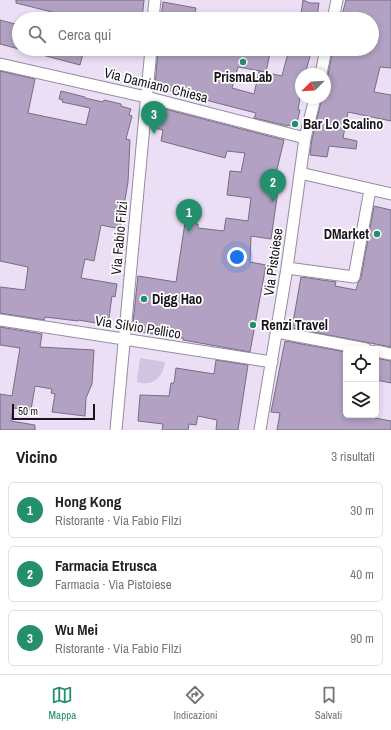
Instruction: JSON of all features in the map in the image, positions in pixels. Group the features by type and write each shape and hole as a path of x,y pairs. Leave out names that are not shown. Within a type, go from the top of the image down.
{"street":[{"path":"154,12 155,0"},
{"path":"334,12 337,0"},
{"name":"Via Fabio Filzi","path":"116,430 149,56"},
{"path":"322,68 325,56"},
{"name":"Via Damiano Chiesa","path":"0,64 146,97 305,138"},
{"name":"Via Pistoiese","path":"260,430 287,268 305,138 314,104"},
{"path":"300,173 391,194"},
{"path":"287,268 354,277 370,190"},
{"name":"Via Silvio Pellico","path":"0,320 272,362"},
{"path":"277,332 350,346"},
{"path":"379,352 391,354"}],"shaded area":[{"path":"140,358 165,362 162,372 156,380 148,383 137,382"}],"building":[{"path":"16,0 144,0 143,12 52,12 16,3"},
{"path":"303,0 310,3 319,3 318,12 301,12"},
{"path":"346,0 391,0 391,68 380,67 374,92 391,95 391,121 348,112 343,138 357,141 356,149 329,146 327,157 310,155 312,139 321,104 331,104 331,68 329,68 332,56 379,56 379,12 343,12"},
{"path":"163,2 196,8 195,12 162,12"},
{"path":"0,20 12,23 12,47 0,44"},
{"path":"46,56 82,56 80,65"},
{"path":"157,56 269,56 266,72 238,67 232,88 254,94 259,71 282,76 287,56 310,56 307,68 295,68 295,104 299,104 298,110 300,110 296,127 254,118 256,113 155,87"},
{"path":"0,71 35,79 28,113 86,125 90,108 62,102 63,100 59,99 61,91 103,102 104,100 121,104 121,106 131,109 129,115 132,116 126,139 130,140 128,182 120,229 101,225 94,261 85,259 81,278 117,284 115,297 112,296 108,325 45,317 44,320 0,313 0,287 25,290 28,267 0,261"},
{"path":"153,106 284,140 274,182 279,183 271,239 251,236 250,262 266,265 250,352 183,340 183,338 132,331 138,276 176,282 185,223 193,216 196,224 198,224 198,228 224,231 226,218 248,221 251,198 227,195 230,171 241,172 245,153 227,151 225,158 161,141 163,130 151,127"},
{"path":"374,206 391,210 391,347 292,328 301,277 336,282 335,286 356,290 361,278"},
{"path":"0,327 42,334 40,347 94,350 92,384 86,398 85,416 52,412 55,394 51,393 52,389 35,386 31,410 13,408 11,421 35,425 35,430 0,430 0,394 12,396 20,348 0,345"},
{"path":"285,341 343,351 343,418 375,418 391,421 391,430 277,430 280,413 271,412"},
{"path":"379,359 391,361 391,383 379,381"},
{"path":"216,360 248,365 238,430 216,430 217,420 198,416 196,425 189,424 188,430 162,430 163,424 138,421 140,395 169,396 171,383 174,383 176,368 214,374"}],"place":[{"name":"PrismaLab","path":"243,62"},
{"name":"Bar Lo Scalino","path":"295,124"},
{"name":"Wu Mei","path":"154,134"},
{"name":"Farmacia Etrusca","path":"273,202"},
{"name":"Hong Kong","path":"189,232"},
{"name":"DMarket","path":"377,234"},
{"name":"Digg Hao","path":"144,299"},
{"name":"Renzi Travel","path":"253,325"}]}
